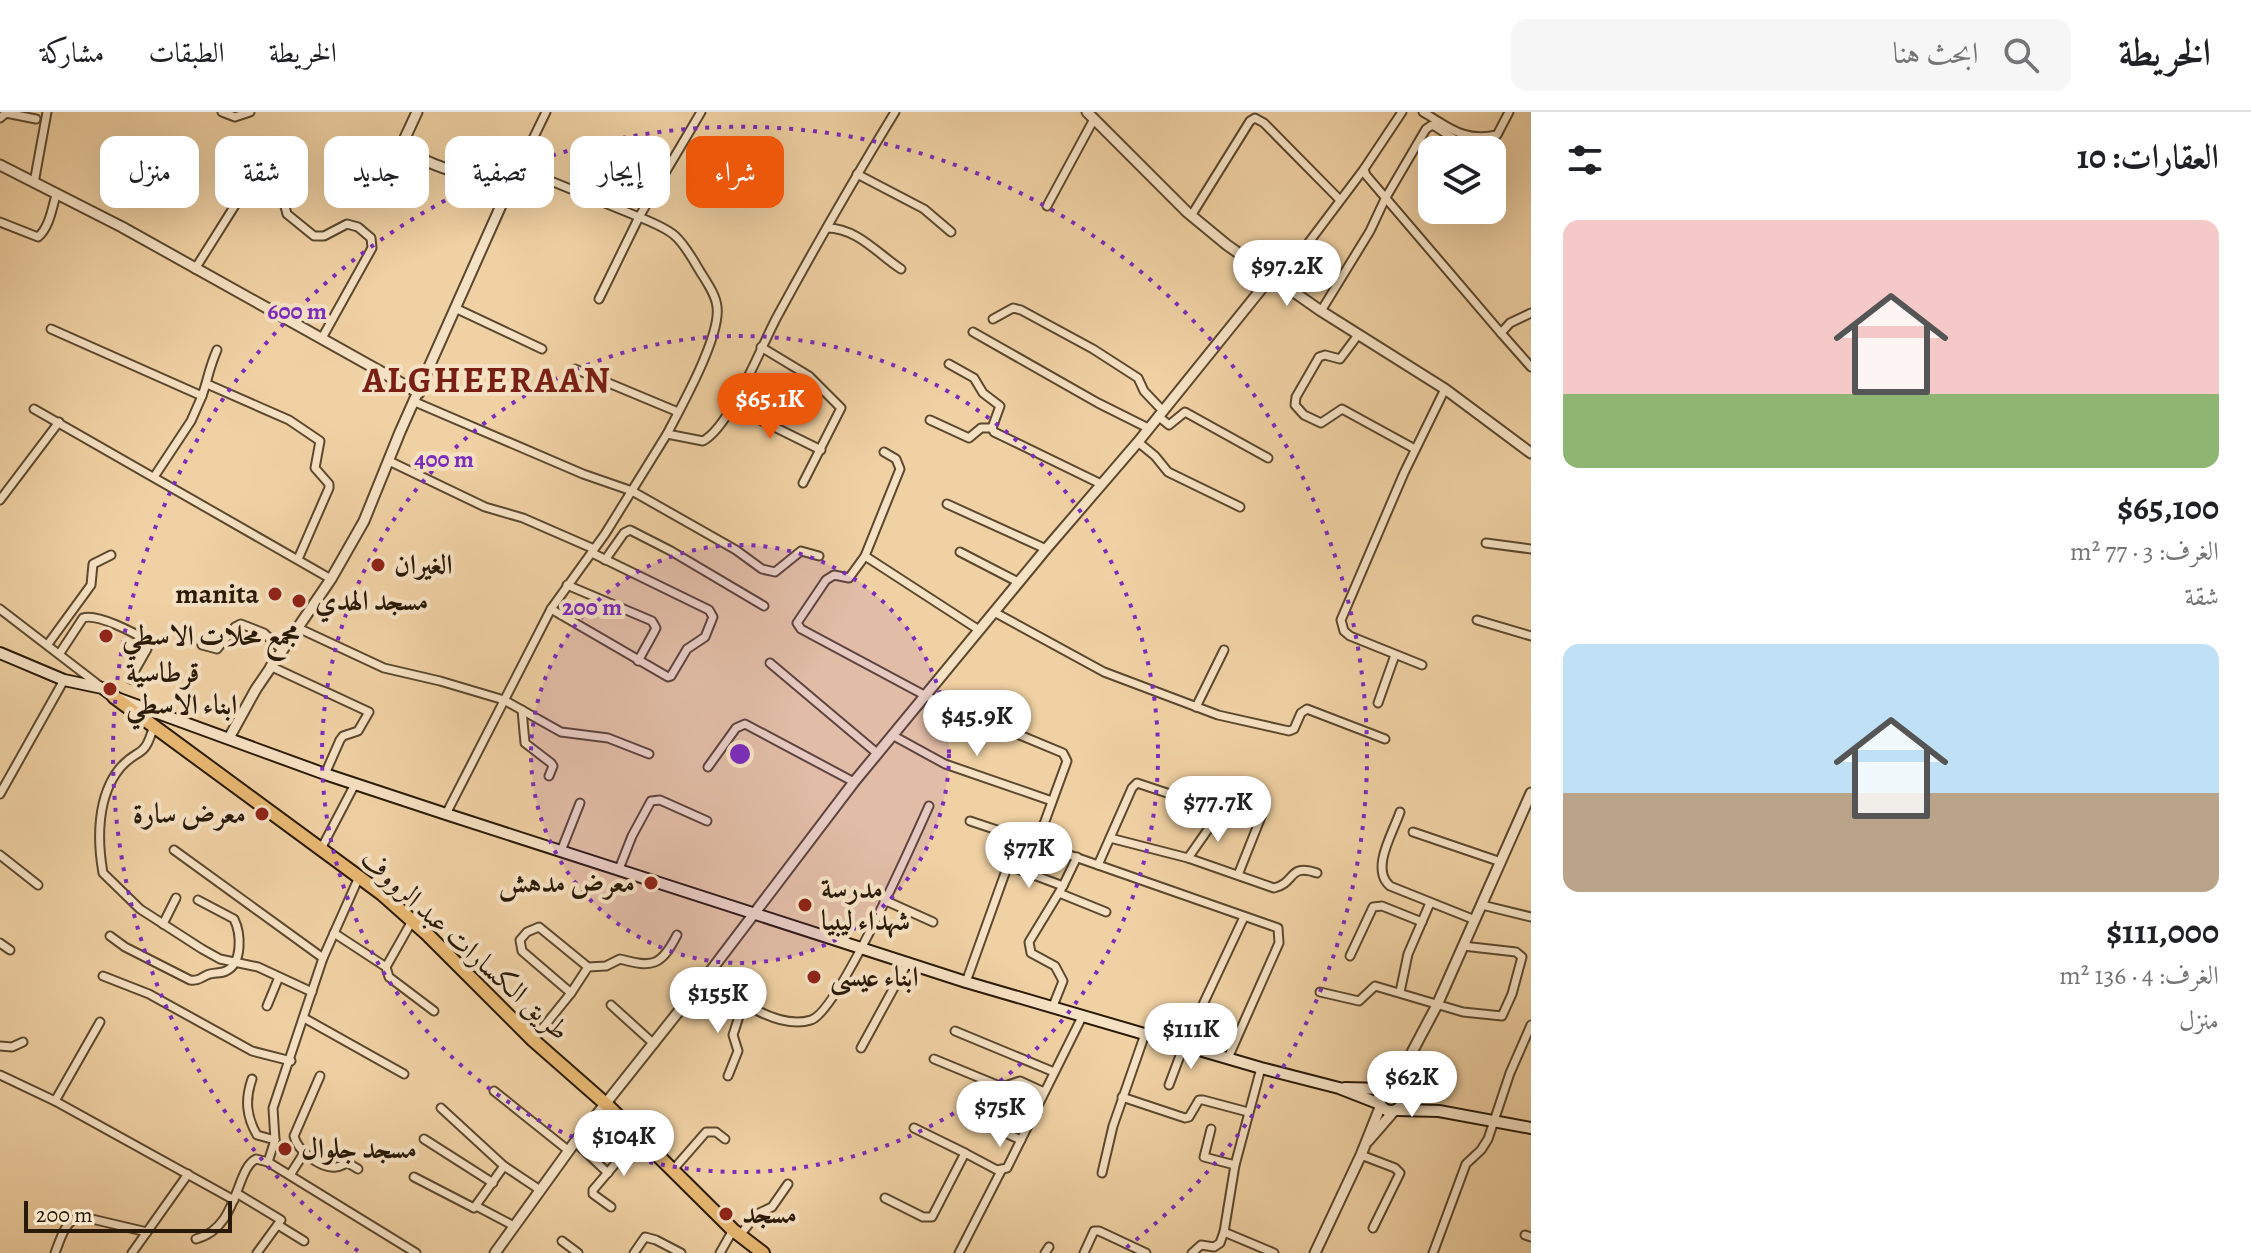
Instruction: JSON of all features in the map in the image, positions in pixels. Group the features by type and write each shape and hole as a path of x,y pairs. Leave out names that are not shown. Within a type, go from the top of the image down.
{"main road":[{"path":"0,653 64,680 102,688 114,697 325,774 966,982 1339,1088 1380,1104 1387,1110 1439,1111 1531,1128"},
{"name":"طريق الكسارات عبد الرووف","path":"114,697 359,877 412,921 533,1040 607,1105 759,1252"},
{"path":"1339,1088 1395,1088 1439,1111"},
{"path":"1380,1104 1380,1096 1386,1089"},
{"path":"1396,1110 1402,1103 1402,1094"}],"street":[{"path":"34,183 47,112"},
{"path":"222,112 235,117 250,112"},
{"path":"417,112 405,138 408,148 445,167"},
{"path":"534,136 546,112"},
{"path":"599,299 639,217 701,112"},
{"path":"667,434 703,441 718,428 857,174 895,112"},
{"path":"495,1253 572,1147 854,782 1018,582 1275,280 1364,169 1402,112"},
{"path":"1423,112 1459,134 1473,138 1497,135 1509,112"},
{"path":"0,118 6,113 36,119"},
{"path":"1047,206 1090,115 1191,216 1275,280 1445,389 1531,453"},
{"path":"1191,216 1250,121 1255,118 1264,123 1339,199"},
{"path":"1423,136 1429,126 1450,136"},
{"path":"1321,311 1418,144"},
{"path":"0,165 122,227 322,338 417,398 583,474 632,491 736,550 762,569 775,572 801,551 819,556"},
{"path":"1364,169 1385,199 1531,367"},
{"path":"857,174 924,209 951,232"},
{"path":"195,269 249,183 257,179 264,181 283,199 287,214 314,236 324,236 347,224 358,227 371,238 372,248 322,338"},
{"path":"446,814 551,609 593,551 667,434 716,324 717,304 704,277 676,234 554,182"},
{"path":"0,222 38,237 47,224 56,195"},
{"path":"229,738 270,666 331,579 364,521 500,208"},
{"path":"827,228 836,228 859,238 901,269"},
{"path":"455,308 542,349"},
{"path":"993,319 1013,308 1021,310 1103,354 1138,378 1169,425 1183,413 1190,414 1268,458"},
{"path":"1501,333 1513,321 1531,313"},
{"path":"51,329 202,396"},
{"path":"973,332 1148,428"},
{"path":"1358,335 1340,359 1325,355 1319,357 1296,397 1295,405 1304,415 1321,423 1342,409 1415,449"},
{"path":"761,347 809,376 841,408 803,483"},
{"path":"154,477 191,421 217,350"},
{"path":"949,364 974,378 983,393 998,402 1000,406 992,428"},
{"path":"575,369 678,412"},
{"path":"207,384 289,420 320,441 315,469 329,488 298,559"},
{"path":"1422,665 1350,636 1344,631 1341,620 1415,449 1445,389"},
{"path":"732,406 821,450"},
{"path":"34,409 331,579"},
{"path":"930,420 969,438 981,428 992,428 1000,436 1101,484"},
{"path":"0,500 59,422"},
{"path":"1138,442 1168,472 1240,507"},
{"path":"884,452 896,459 900,469 865,556 849,578 834,575 826,580 797,623 801,629 926,696 1063,753 1067,761 1037,843"},
{"path":"389,461 485,507 523,518 593,551 605,560 706,608 713,615 705,637 687,649 671,676 664,676 551,609"},
{"path":"947,504 1046,549"},
{"path":"605,560 624,533 632,531 764,606"},
{"path":"1486,543 1531,549"},
{"path":"960,552 1018,582"},
{"path":"48,644 91,585 93,564 111,555"},
{"path":"865,556 979,630"},
{"path":"567,585 652,621 656,628 638,661"},
{"path":"0,609 102,688"},
{"path":"994,612 1104,672 1218,715 1289,731 1294,729 1301,713 1307,709 1385,739"},
{"path":"60,653 83,618 92,615 146,639 148,643 130,679"},
{"path":"1477,620 1531,636"},
{"path":"202,645 217,649 241,624 264,633 281,649"},
{"path":"298,628 384,668 504,700 561,732 608,738 649,754"},
{"path":"1196,707 1224,650"},
{"path":"1378,703 1395,655"},
{"path":"770,663 878,754"},
{"path":"270,666 369,712 358,731 340,740 325,774"},
{"path":"0,794 64,680"},
{"path":"522,710 525,743 551,763 553,766 549,776"},
{"path":"708,767 736,728 745,724 854,782"},
{"path":"154,725 147,747 121,767 104,798 100,825 105,875 119,885 140,909 220,959 258,967 312,992"},
{"path":"892,735 945,764 1052,801"},
{"path":"1098,865 1137,783 1188,800"},
{"path":"321,849 355,784"},
{"path":"1386,1089 1410,1056 1437,1005 1531,793"},
{"path":"619,869 651,801 660,800 707,821"},
{"path":"561,851 580,803"},
{"path":"706,977 761,1013 782,1019 812,1020 823,1013 862,947 929,806"},
{"path":"1238,875 1263,812"},
{"path":"1400,812 1380,874 1390,886 1475,920"},
{"path":"1188,858 1209,828 1214,813"},
{"path":"970,821 1278,928 1280,936 1228,1058"},
{"path":"1413,832 1501,862"},
{"path":"966,982 1018,837"},
{"path":"1110,838 1188,858 1274,888 1281,886 1299,869 1317,873"},
{"path":"174,850 323,958"},
{"path":"0,855 38,885"},
{"path":"1053,1006 1062,986 1059,971 1031,953 1028,947 1077,857"},
{"path":"1007,865 1106,912"},
{"path":"268,1162 275,1140 273,1108 323,958 359,877"},
{"path":"163,924 176,898"},
{"path":"110,936 125,947 190,980 224,972 235,962 240,940 234,919 198,900"},
{"path":"884,900 933,922"},
{"path":"1400,992 1408,954 1430,903"},
{"path":"1482,905 1531,917"},
{"path":"1350,956 1373,907 1382,906 1422,922"},
{"path":"1169,1085 1184,1045 1244,917"},
{"path":"386,967 412,921"},
{"path":"571,993 522,951 520,940 527,932 539,927 588,967 606,966 620,959 646,965 658,961 677,935"},
{"path":"334,933 386,967 389,977 434,1011"},
{"path":"0,943 10,950"},
{"path":"1320,992 1359,1001 1375,986 1437,1005 1497,1018 1505,1013 1522,957 1516,952 1463,946"},
{"path":"861,1048 908,962"},
{"path":"533,1040 588,967"},
{"path":"103,976 149,994 252,1051 291,1061"},
{"path":"267,1006 279,977"},
{"path":"728,1076 738,1051 733,1035 743,1004"},
{"path":"611,1005 654,1044"},
{"path":"959,1253 1001,1171 1007,1168 1083,1015"},
{"path":"304,1018 404,1074"},
{"path":"55,1101 100,1022"},
{"path":"1433,1253 1462,1172 1484,1146 1531,1025"},
{"path":"955,1031 1054,1072"},
{"path":"1102,1173 1122,1097 1145,1034"},
{"path":"0,1046 12,1047 23,1042"},
{"path":"1402,1094 1410,1056"},
{"path":"934,1059 1002,1087 1020,1081 1044,1092"},
{"path":"1192,1253 1201,1245 1214,1247 1220,1243 1235,1165 1261,1068"},
{"path":"0,1075 281,1220 257,1253"},
{"path":"320,1076 294,1136 296,1145 327,1166 339,1167 348,1163 358,1169"},
{"path":"252,1079 248,1096 250,1120 257,1135 275,1140"},
{"path":"494,1091 608,1173"},
{"path":"1122,1097 1185,1118 1189,1117 1196,1103 1203,1100 1248,1112"},
{"path":"1315,1253 1366,1144 1380,1104"},
{"path":"441,1108 504,1166 540,1190"},
{"path":"1366,1144 1396,1110"},
{"path":"965,1115 1021,1140"},
{"path":"914,1128 1001,1171"},
{"path":"1211,1129 1204,1157 1235,1165"},
{"path":"672,1171 706,1132 716,1132 725,1139"},
{"path":"424,1139 493,1183"},
{"path":"611,1207 593,1192 627,1150"},
{"path":"290,1175 304,1153"},
{"path":"885,1198 923,1217 932,1217 965,1153"},
{"path":"1361,1155 1395,1168 1400,1173 1373,1228"},
{"path":"196,1239 217,1229 236,1197 251,1161 256,1159 268,1162 416,1253"},
{"path":"478,1207 504,1166"},
{"path":"132,1253 188,1174"},
{"path":"414,1177 467,1206 478,1207 514,1226"},
{"path":"720,1253 757,1214 772,1207 788,1184"},
{"path":"55,1253 65,1227 79,1216 147,1232"},
{"path":"278,1225 304,1241"},
{"path":"1084,1253 1090,1235 1099,1231 1146,1253"},
{"path":"1224,1232 1274,1253"},
{"path":"634,1253 645,1237 681,1253"},
{"path":"562,1241 578,1253"}],"place":[{"name":"الغيران","path":"378,565"},
{"name":"manita","path":"275,594"},
{"name":"مسجد الهدي","path":"299,601"},
{"name":"مجمع محلات الاسطي","path":"106,636"},
{"name":"قرطاسية ابناء الاسطي","path":"110,689"},
{"name":"معرض سارة","path":"262,814"},
{"name":"معرض مدهش","path":"651,883"},
{"name":"مدرسة شهداء ليبيا","path":"805,905"},
{"name":"ابناء عيسى","path":"814,977"},
{"name":"مسجد جلوال","path":"285,1149"},
{"name":"مسجد","path":"726,1214"}],"district":[{"name":"ALGHEERAAN","path":"487,379"}]}
